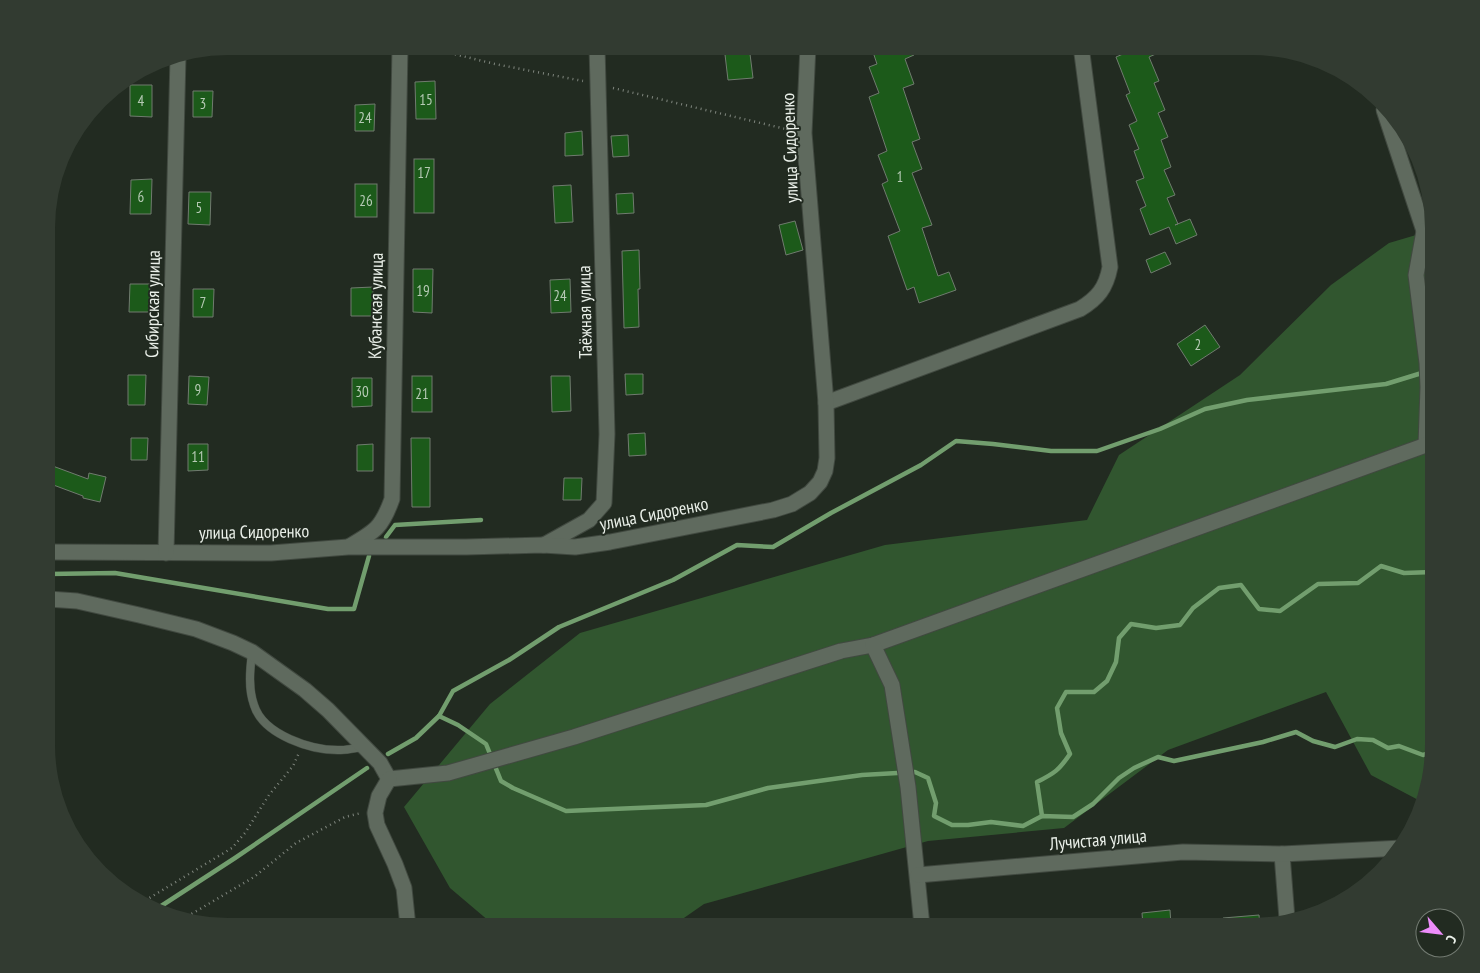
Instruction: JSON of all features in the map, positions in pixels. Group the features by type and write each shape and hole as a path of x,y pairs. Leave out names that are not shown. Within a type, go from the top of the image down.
{"street":[{"name":"Кубанская улица","path":"348,547 372,533 385,517 392,498 400,55"},
{"name":"Таёжная улица","path":"543,545 589,520 604,503 607,434 597,55"},
{"name":"улица Сидоренко","path":"55,552 271,553 348,547 543,545 575,547 610,542 773,510 792,504 810,493 820,482 825,471 827,458 826,403 804,133 808,55"},
{"path":"826,403 1080,309 1092,301 1102,290 1110,267 1082,55"},
{"name":"Сибирская улица","path":"166,553 178,62"},
{"path":"1389,123 1425,217"},
{"path":"1425,242 1416,275 1425,348"},
{"path":"389,779 448,774 583,734 841,651 873,645 1425,445"},
{"path":"55,600 139,614 196,629 252,652 305,690 328,710 380,763 389,779"},
{"path":"873,645 892,684 908,787 921,918"},
{"path":"389,779 379,796 374,813 377,825 404,888 407,918"},
{"name":"Лучистая улица","path":"918,875 1184,852 1282,854 1390,849"},
{"path":"1282,854 1287,914"}],"lane":[{"path":"252,652 249,684 254,707 265,724 282,735 303,744 320,748 341,750 364,747"}],"path":[{"path":"148,899 232,848 269,794 293,766 303,744"},
{"path":"192,914 254,876 296,843 345,817 374,813"}],"green space":[{"path":"1425,232 1425,757 1417,799 1371,775 1326,692 1168,750 1064,828 928,841 704,904 684,918 485,918 450,888 404,807 490,704 580,633 885,545 1087,520 1119,455 1240,375 1331,285 1389,243"}],"building":[{"path":"725,55 750,55 753,78 728,80"},
{"path":"874,55 914,55 905,59 914,84 903,88 920,139 912,142 922,169 912,173 932,225 922,228 938,276 949,272 956,290 919,303 914,287 907,290 888,236 900,231 882,184 888,181 878,155 887,151 869,97 879,93 869,67 877,64"},
{"path":"1121,55 1154,55 1149,57 1159,81 1154,83 1165,110 1158,113 1168,137 1161,140 1171,167 1164,170 1175,195 1167,198 1178,224 1190,219 1197,235 1176,244 1169,227 1150,235 1140,209 1146,206 1136,181 1144,178 1134,151 1139,149 1129,125 1137,121 1126,95 1130,93 1116,57"},
{"path":"435,81 436,119 416,119 415,82"},
{"path":"152,85 152,117 130,116 130,86"},
{"path":"193,91 213,91 212,117 193,117"},
{"path":"375,104 374,131 355,131 355,105"},
{"path":"582,131 583,155 565,156 565,133"},
{"path":"628,135 629,156 613,157 611,136"},
{"path":"414,159 434,159 434,213 414,213"},
{"path":"152,179 151,214 130,214 131,180"},
{"path":"355,184 377,184 377,217 355,217"},
{"path":"571,185 573,222 555,223 553,186"},
{"path":"189,192 211,192 210,225 188,224"},
{"path":"633,193 634,213 617,214 616,194"},
{"path":"795,221 803,250 786,255 779,225"},
{"path":"639,250 639,327 624,328 622,251"},
{"path":"1165,252 1171,264 1151,273 1146,260"},
{"path":"413,269 433,269 432,313 413,312"},
{"path":"570,279 571,312 551,313 550,280"},
{"path":"130,284 150,284 149,312 129,312"},
{"path":"373,287 373,316 351,316 351,288"},
{"path":"193,289 214,289 213,317 193,317"},
{"path":"1205,325 1220,347 1191,366 1177,344"},
{"path":"625,374 643,374 643,394 626,395"},
{"path":"128,375 146,375 145,405 128,405"},
{"path":"189,376 209,377 207,405 188,404"},
{"path":"412,376 432,376 432,412 412,412"},
{"path":"551,376 570,376 571,411 552,412"},
{"path":"352,378 372,378 372,406 352,407"},
{"path":"645,433 646,455 629,456 628,434"},
{"path":"131,438 148,438 147,460 131,460"},
{"path":"411,438 430,438 430,507 412,507"},
{"path":"188,444 208,444 208,470 188,471"},
{"path":"373,444 373,471 357,471 357,445"},
{"path":"55,467 88,479 89,473 106,477 100,502 83,498 83,496 55,486"},
{"path":"564,478 582,478 581,500 563,500"},
{"path":"1170,910 1170,918 1142,918 1142,913"},
{"path":"1259,915 1259,918 1223,918"}],"waterway":[{"path":"388,754 416,738 439,716 453,691 509,660 559,627 673,580 737,545 773,547 831,513 921,465 956,441 1051,451 1097,451 1160,429 1205,409 1247,400 1386,384 1425,372"},
{"path":"386,537 395,525 481,520"},
{"path":"55,574 115,573 328,609 354,609 369,556"},
{"path":"1042,816 1037,782 1056,771 1070,754 1061,733 1057,708 1066,692 1094,692 1107,681 1116,662 1119,638 1131,624 1156,628 1180,625 1193,608 1219,588 1241,585 1259,609 1280,611 1318,584 1358,583 1381,566 1404,573 1425,572"},
{"path":"439,716 458,725 486,744 501,781 566,811 706,805 768,788 862,775 915,772 928,778 936,803 934,816 952,825 991,822 1023,826 1042,816 1073,817 1093,804 1119,778 1134,768 1158,757 1174,761 1263,742 1296,732 1313,741 1335,747 1357,739 1373,740 1388,748 1399,746 1425,754"},
{"path":"162,905 367,768"}]}
